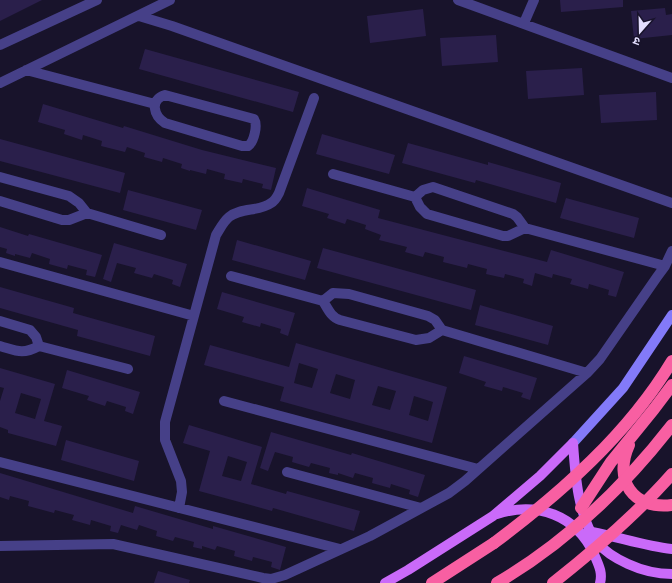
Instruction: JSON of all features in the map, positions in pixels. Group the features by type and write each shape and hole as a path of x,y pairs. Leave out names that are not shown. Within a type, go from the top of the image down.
{"highway":[{"path":"432,583 494,544 557,493 620,430 672,361"},
{"path":"581,508 611,462 672,385"},
{"path":"497,583 542,553 616,489 646,458 672,425"},
{"path":"634,434 623,462 625,482 630,491 639,499 650,504 663,506 672,505"},
{"path":"553,583 606,540 632,516 672,474"}],"main road":[{"path":"385,583 493,516 540,476 573,443 623,388 672,315"},
{"path":"573,443 581,508 598,542 608,553 622,561 648,571 672,574"},
{"path":"493,516 507,511 523,508 544,510 571,523 591,548 601,569 600,583"},
{"path":"592,532 655,547 672,549"}],"street":[{"path":"0,45 97,0"},
{"path":"0,83 170,0"},
{"path":"458,0 672,78"},
{"path":"524,23 534,0"},
{"path":"139,16 187,31 672,203"},
{"path":"26,70 155,104"},
{"path":"165,95 252,118 256,124 252,143 248,146 242,146 165,123 157,116 154,110 155,104 165,95"},
{"path":"179,508 182,492 181,481 165,440 165,422 216,235 229,216 270,204 279,193 314,98"},
{"path":"333,174 415,198 420,207 427,214 502,236 508,236 525,228 665,266"},
{"path":"0,177 69,196 79,203 87,214"},
{"path":"415,198 423,190 433,187 513,214 518,217 525,228"},
{"path":"0,201 62,220 69,220 87,214 161,235"},
{"path":"0,546 112,544 271,579 285,576 370,536 456,488 587,373 600,359 665,266 672,251"},
{"path":"0,262 194,316"},
{"path":"231,276 324,301 335,318 416,340 429,338 442,330"},
{"path":"324,301 333,294 349,294 428,316 436,320 442,330 587,373"},
{"path":"0,321 30,330 36,337 38,346"},
{"path":"0,346 24,352 30,351 38,346 128,369"},
{"path":"224,401 478,469"},
{"path":"0,462 340,549"},
{"path":"287,472 421,508"}],"building":[{"path":"0,0 42,0 0,21"},
{"path":"560,0 623,0 623,7 561,12"},
{"path":"665,8 666,15 672,14 672,35 634,39 631,11"},
{"path":"423,9 426,36 370,43 367,16"},
{"path":"496,35 498,62 442,66 440,38"},
{"path":"145,49 299,92 293,112 139,69"},
{"path":"582,68 584,95 528,99 526,71"},
{"path":"656,92 657,120 601,123 599,95"},
{"path":"43,104 123,128 124,126 202,150 276,168 271,190 262,188 263,184 243,179 242,183 224,179 225,174 207,169 206,174 190,171 181,168 182,164 163,158 162,162 144,157 145,153 127,147 125,152 101,146 102,141 83,135 82,140 64,134 65,130 38,122"},
{"path":"322,134 395,155 389,174 316,154"},
{"path":"0,139 125,173 120,193 0,161"},
{"path":"408,143 488,165 488,162 561,183 556,203 476,180 475,183 402,163"},
{"path":"307,188 380,210 378,218 547,262 551,250 624,272 616,297 608,295 609,290 589,284 588,289 570,284 572,279 553,274 552,278 535,273 532,286 523,283 524,279 505,274 504,278 486,274 487,269 468,264 467,268 443,262 444,257 425,252 423,257 405,252 407,247 379,240 381,235 365,229 366,225 347,219 345,224 327,218 329,214 302,206"},
{"path":"128,190 202,210 196,230 123,210"},
{"path":"566,198 639,218 634,238 560,218"},
{"path":"0,227 28,236 29,234 102,255 95,277 86,275 87,270 68,265 67,269 49,264 50,259 32,253 30,258 6,253 7,249 0,247"},
{"path":"237,240 311,261 305,280 232,260"},
{"path":"114,243 187,264 180,287 172,284 173,280 154,274 152,278 134,273 136,268 117,263 111,282 103,279"},
{"path":"323,248 476,290 471,310 317,268"},
{"path":"0,287 74,308 73,313 155,336 150,356 77,336 78,330 0,308"},
{"path":"222,292 295,313 288,336 280,333 281,329 261,323 260,327 242,322 244,317 217,309"},
{"path":"480,305 553,326 548,345 475,325"},
{"path":"296,343 447,387 432,443 280,401 284,387 204,365 210,345 289,367","holes":["299,363 318,369 312,388 294,383","336,374 355,380 350,399 330,393","378,386 396,391 390,410 372,405","414,396 433,402 428,421 409,415"]},
{"path":"464,356 537,378 530,400 521,397 523,393 503,387 502,391 484,386 486,382 459,373"},
{"path":"0,368 55,384 44,421 62,426 56,446 8,433 8,430 0,427 0,401 4,388 0,387","holes":["21,393 41,399 35,419 15,413"]},
{"path":"67,370 140,392 133,414 125,411 126,407 107,401 105,406 87,400 89,396 62,388"},
{"path":"189,425 262,447 251,484 286,494 287,491 360,511 354,531 273,508 272,511 199,491 210,451 183,443","holes":["228,456 247,462 241,481 222,476"]},
{"path":"271,432 351,455 352,453 425,475 418,497 409,494 410,490 391,484 390,488 372,483 373,478 355,473 353,478 338,473 338,475 329,473 330,468 311,463 309,467 292,462 293,457 275,452 268,471 260,468"},
{"path":"66,440 139,461 134,481 61,460"},
{"path":"0,473 133,513 135,506 213,529 213,526 286,547 280,570 271,567 272,562 253,557 252,561 234,556 235,551 217,546 215,550 202,546 202,549 193,547 194,542 175,537 173,541 156,536 157,531 139,525 137,530 121,525 118,533 110,531 111,526 91,520 90,525 72,520 74,515 55,510 54,513 28,506 29,501 10,496 9,500 0,497"},
{"path":"158,571 190,580 189,583 154,583"}]}
